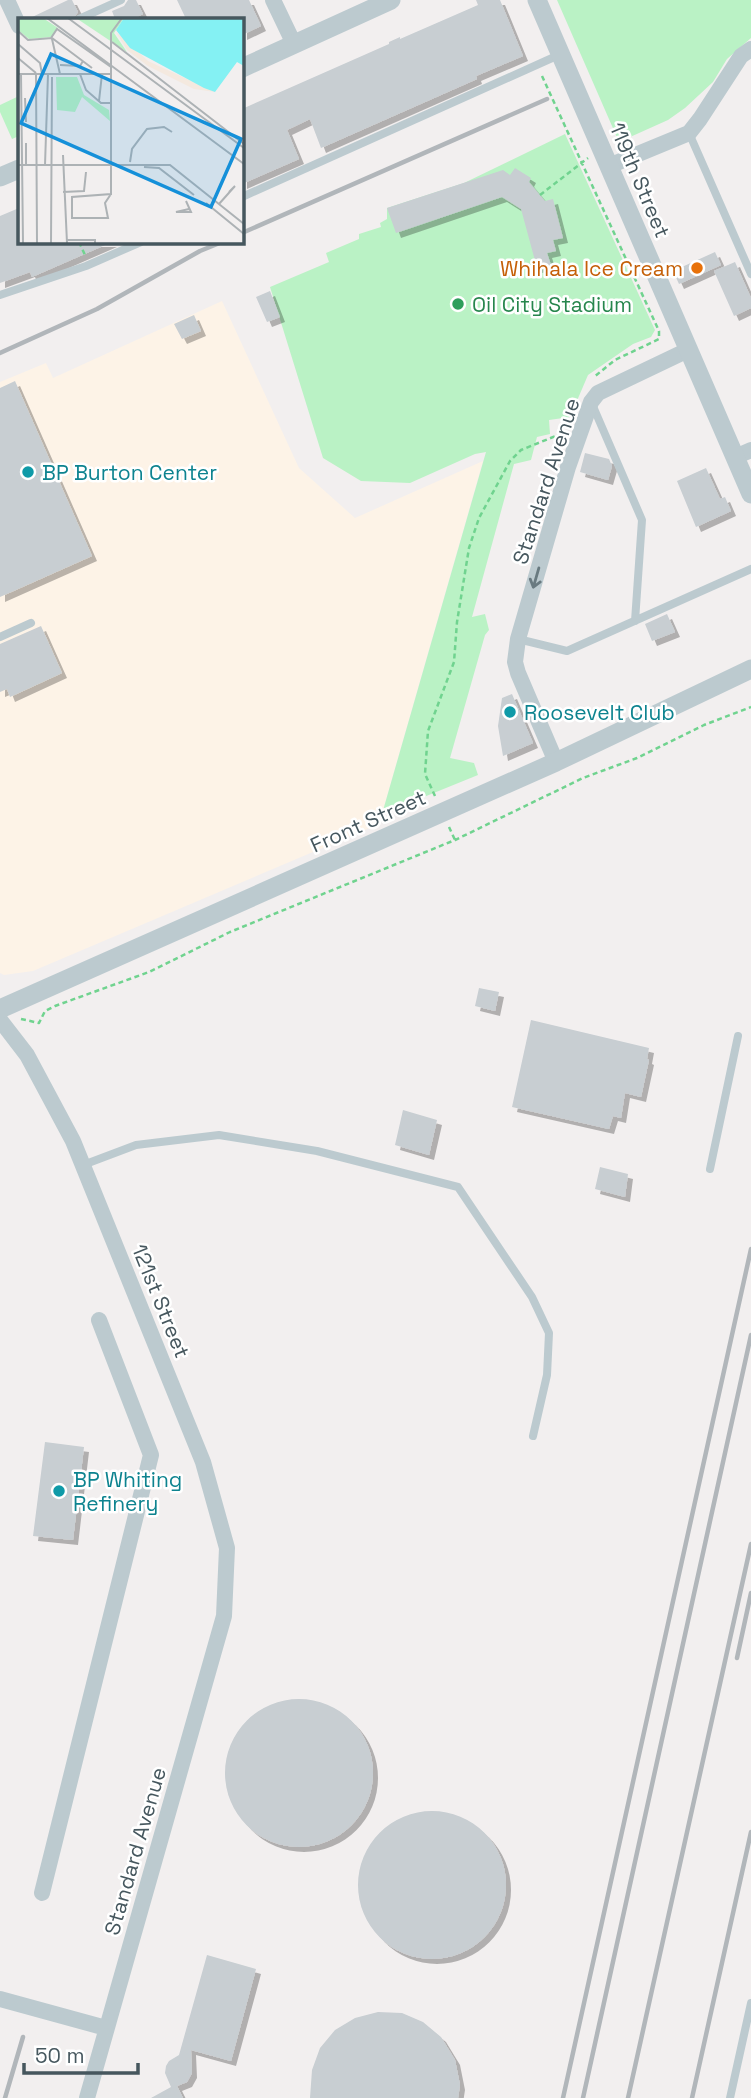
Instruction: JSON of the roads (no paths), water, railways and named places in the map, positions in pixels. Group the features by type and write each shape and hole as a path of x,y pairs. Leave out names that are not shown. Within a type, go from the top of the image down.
{"street":[{"path":"273,0 294,44"},
{"path":"243,68 391,0"},
{"name":"119th Street","path":"537,0 688,350 743,453 751,494"},
{"path":"7,2 18,24"},
{"path":"609,166 689,133 701,119 741,56 751,49"},
{"path":"0,177 18,169"},
{"name":"Standard Avenue","path":"556,762 515,663 518,639 568,465 591,402 608,386 688,350"},
{"name":"Front Street","path":"0,1009 556,762 751,669"},
{"name":"121st Street","path":"0,1020 27,1055 73,1141 203,1462 227,1548 224,1616"},
{"path":"42,1893 151,1455 99,1320"},
{"name":"Standard Avenue","path":"87,2098 224,1616"},
{"path":"0,1998 106,2028"}],"lane":[{"path":"81,18 121,0"},
{"path":"243,197 561,54"},
{"path":"689,133 751,274"},
{"path":"0,295 86,266 139,243"},
{"path":"591,402 642,520 635,621"},
{"path":"518,639 568,651 751,569"},
{"path":"0,637 31,623"},
{"path":"710,1169 738,1036"},
{"path":"83,1166 135,1145 219,1135 317,1151 458,1187 532,1297 549,1333 547,1376 533,1436"},
{"path":"730,2098 751,2003"}],"railway":[{"path":"243,233 547,99"},
{"path":"0,353 97,309 200,251 220,243"},
{"path":"563,2098 751,1249"},
{"path":"583,2098 751,1335"},
{"path":"628,2098 751,1544"},
{"path":"737,1658 751,1593"},
{"path":"692,2098 751,1832"},
{"path":"5,2098 23,2037"}],"place":[{"name":"Whihala Ice Cream","path":"697,268"},
{"name":"Oil City Stadium","path":"458,304"},
{"name":"BP Burton Center","path":"28,472"},
{"name":"Roosevelt Club","path":"510,712"},
{"name":"BP Whiting Refinery","path":"59,1491"}]}
